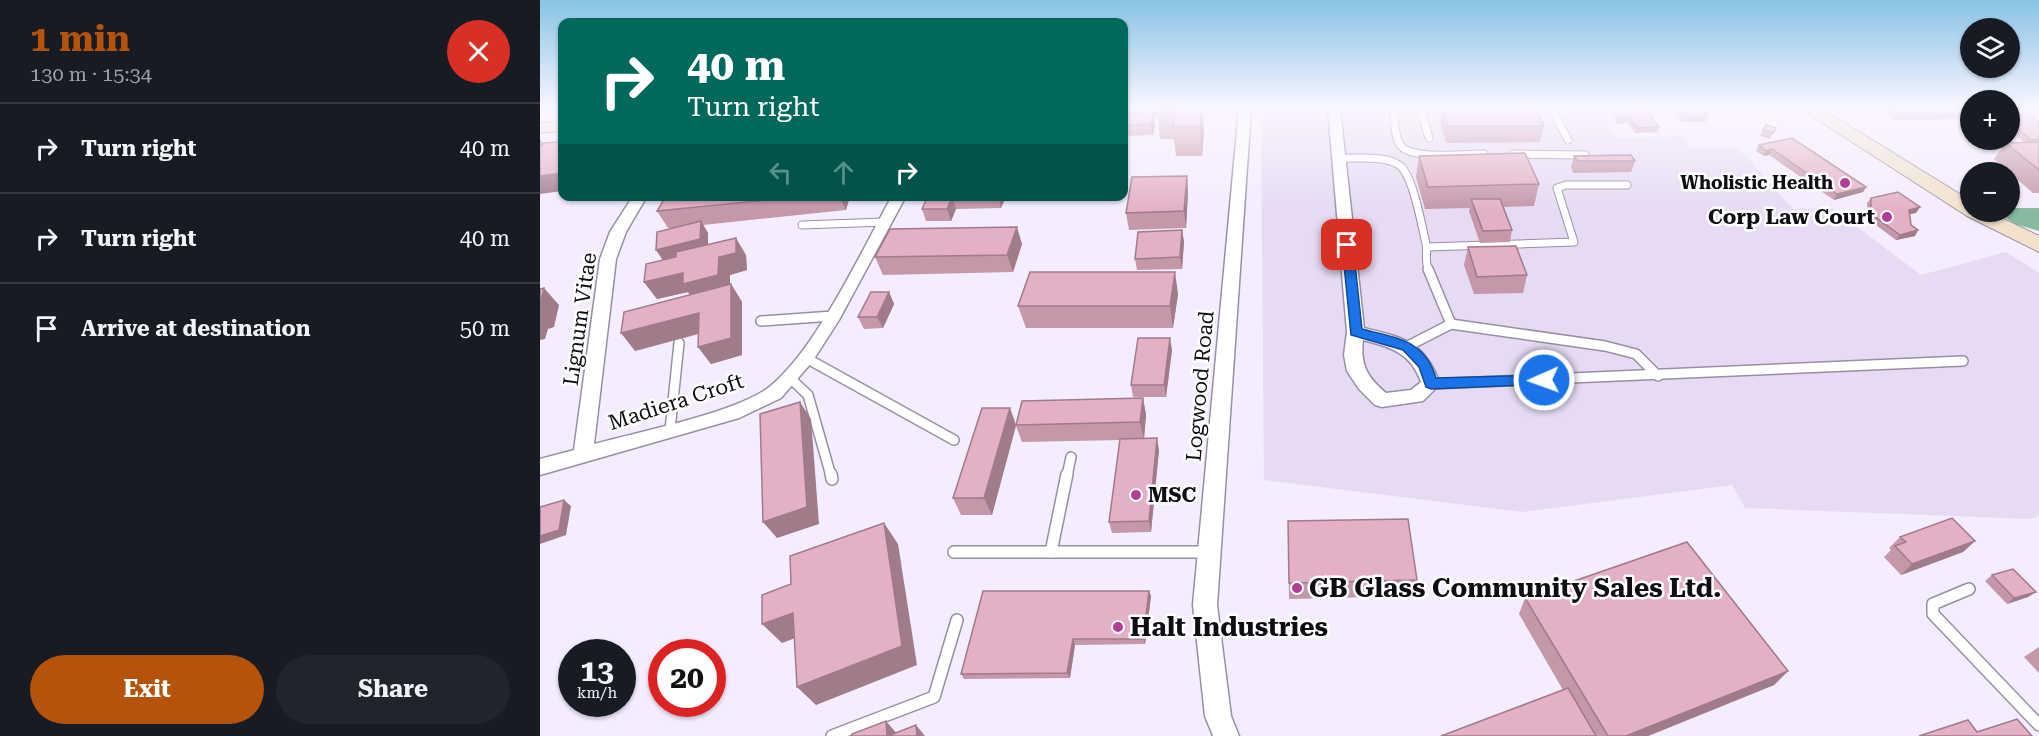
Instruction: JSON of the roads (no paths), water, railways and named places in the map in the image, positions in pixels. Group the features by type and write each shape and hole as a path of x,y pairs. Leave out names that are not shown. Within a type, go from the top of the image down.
{"main road":[{"path":"1865,143 1960,203"},
{"path":"1994,222 2039,245"}],"street":[{"name":"Logwood Road","path":"1226,736 1218,716 1205,605 1242,143"},
{"path":"1338,143 1356,332 1351,358 1361,382 1382,400 1416,396 1431,384 1426,366 1408,346 1356,332"},
{"name":"Lignum Vitae","path":"584,455 608,259 618,232 637,201"},
{"name":"Madiera Croft","path":"540,467 732,413 774,393 806,358 833,316 896,201"}],"lane":[{"path":"1400,143 1406,150 1417,154 1496,154"},
{"path":"1507,154 1585,155"},
{"path":"1339,158 1380,160 1399,165 1409,179 1427,247 1425,262 1451,324"},
{"path":"1427,247 1574,242 1557,188 1566,185 1627,185"},
{"path":"802,225 884,222"},
{"path":"762,321 833,316"},
{"path":"1408,346 1451,324 1605,346 1636,354 1658,376"},
{"path":"670,430 679,343"},
{"path":"806,358 954,440"},
{"path":"1431,384 1658,376 1963,361"},
{"path":"789,377 808,395 832,479"},
{"path":"1051,552 1071,457"},
{"path":"954,552 1209,552"},
{"path":"1969,589 1933,604 1933,614 2039,725"},
{"path":"832,736 934,697 957,620"}],"place":[{"name":"Wholistic Health","path":"1845,183"},
{"name":"Corp Law Court","path":"1887,217"},
{"name":"MSC","path":"1136,495"},
{"name":"GB Glass Community Sales Ltd.","path":"1297,588"},
{"name":"Halt Industries","path":"1118,627"}]}
